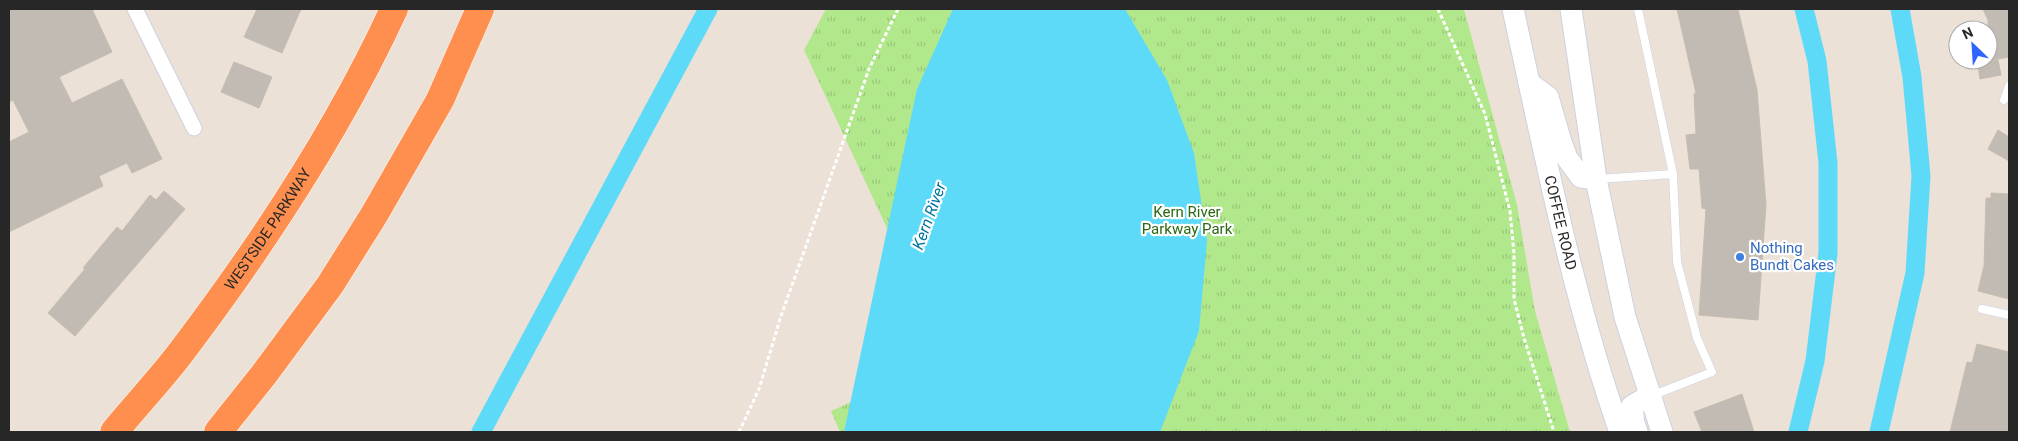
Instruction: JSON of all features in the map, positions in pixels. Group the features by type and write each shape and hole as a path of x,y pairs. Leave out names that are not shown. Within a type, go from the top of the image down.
{"highway":[{"name":"WESTSIDE PARKWAY","path":"114,432 182,352 261,241 322,146 358,82 394,9"},
{"path":"218,432 265,373 330,285 374,215 440,100 480,9"}],"main road":[{"name":"COFFEE ROAD","path":"1513,9 1586,323 1620,432"},
{"path":"1571,9 1596,179 1625,317 1662,432"},
{"path":"1529,83 1548,97 1560,142 1567,158 1581,177 1596,179"},
{"path":"1637,432 1632,406 1649,396"}],"street":[{"path":"135,9 194,128"}],"lane":[{"path":"1638,9 1673,174 1677,262 1697,338 1712,372 1649,396"},
{"path":"2004,100 2009,86"},
{"path":"1596,179 1673,174"},
{"path":"1982,308 2009,315"}],"path":[{"path":"739,432 758,389 781,316 869,69 898,9"},
{"path":"1438,9 1485,114 1510,212 1514,254 1514,299 1524,338 1554,432"}],"green space":[{"name":"Kern River Parkway Park","path":"826,9 1464,9 1517,205 1535,311 1570,432 840,432 831,411 948,359 804,50"}],"water":[{"name":"Kern River","path":"953,9 1125,9 1167,80 1194,153 1207,241 1199,331 1160,432 844,432 917,89"}],"building":[{"path":"9,9 92,9 112,52 59,77 72,103 122,79 162,159 132,173 127,163 99,176 103,186 9,232 9,142 29,132 13,100 9,102"},
{"path":"257,9 301,9 282,53 244,37"},
{"path":"1677,9 1738,9 1757,90 1766,205 1758,320 1699,315 1706,209 1702,208 1699,169 1690,169 1686,135 1696,134 1694,94 1696,93"},
{"path":"1983,9 2009,9 2009,57 1998,59 1998,20 1988,20"},
{"path":"1998,60 2001,75 1980,79 1979,70 1998,70"},
{"path":"234,62 272,77 259,108 221,92"},
{"path":"1998,130 2009,137 2009,161 1988,149"},
{"path":"164,191 185,209 75,336 48,313 117,227 122,231 150,195 156,200"},
{"path":"1991,193 2009,194 2009,299 1978,291 1984,266 1986,198 1991,198"},
{"path":"1977,344 2009,352 2009,432 1950,432 1967,362 1972,363"},
{"path":"1742,394 1754,432 1702,432 1694,412"}],"waterway":[{"path":"481,432 708,9"},
{"path":"1798,432 1815,361 1828,253 1828,163 1817,61 1804,9"},
{"path":"1879,432 1915,273 1921,176 1912,77 1900,9"}],"place":[{"name":"Nothing Bundt Cakes","path":"1740,257"}]}
